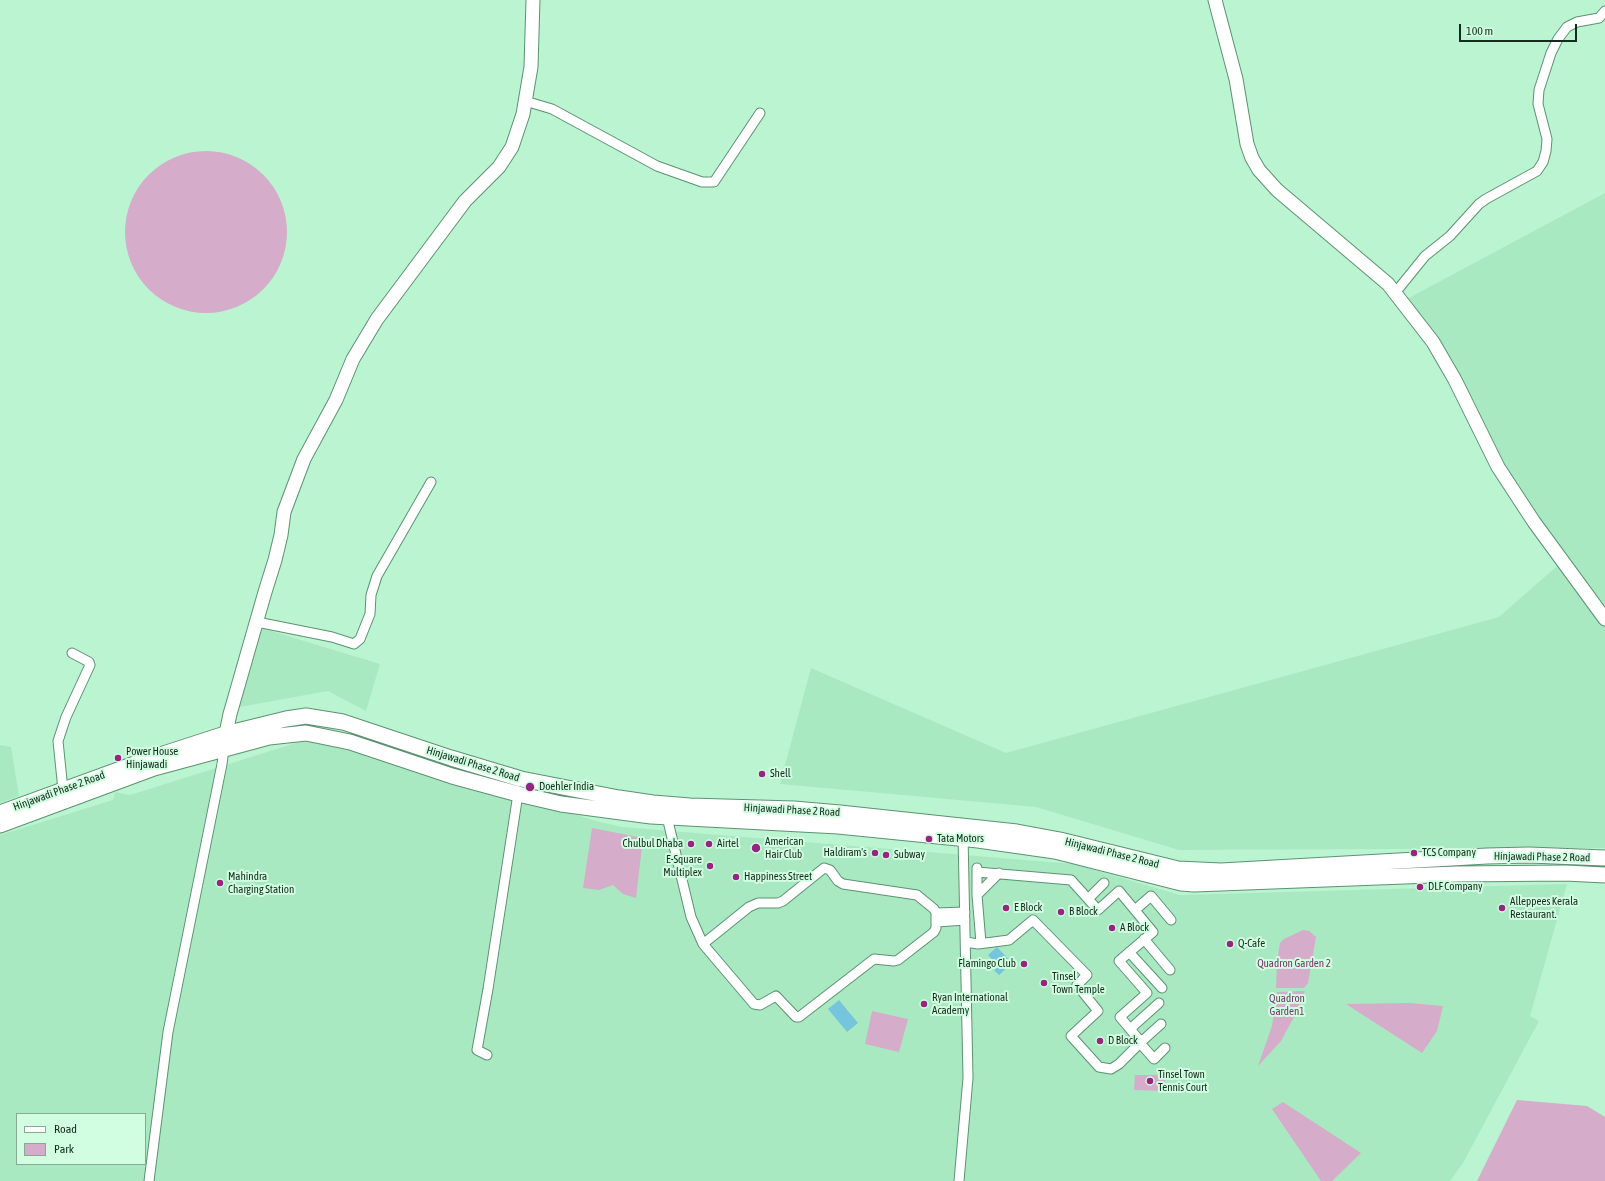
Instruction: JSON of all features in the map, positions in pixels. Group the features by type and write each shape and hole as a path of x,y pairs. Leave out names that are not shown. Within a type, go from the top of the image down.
{"main road":[{"name":"Hinjawadi Phase 2 Road","path":"0,825 224,741 286,719 306,716 343,722 451,758 521,779 619,798 653,803 840,812 963,832 1055,851 1170,881 1194,884 1457,874 1566,873 1605,875"},
{"name":"Hinjawadi Phase 2 Road","path":"0,813 151,758 224,741 306,733 350,742 439,772 518,794 561,804 597,810 667,817 1035,836 1178,869 1221,871 1487,856 1529,855 1605,858"},
{"path":"518,794 521,779"}],"street":[{"path":"149,1181 168,1032 221,772 224,741 275,560 281,535 284,512 304,459 336,400 353,359 377,319 429,247 465,201 499,168 512,147 525,101 531,67 533,0"},
{"path":"1215,0 1236,79 1247,144 1258,170 1283,195 1388,284 1433,342 1455,380 1498,467 1515,495 1605,619"},
{"path":"1395,293 1425,256 1450,236 1479,204 1537,171 1543,162 1547,139 1538,104 1539,90 1551,53 1558,39 1567,28 1577,22 1599,18 1605,11"},
{"path":"525,101 552,109 657,166 702,182 714,182 760,113"},
{"path":"257,622 332,637 354,644 360,639 370,614 371,595 377,576 431,482"},
{"path":"63,790 58,741 66,717 90,665 89,662 72,653"},
{"path":"487,1056 477,1050 488,989 518,794"},
{"path":"667,817 691,917 703,944 754,1004 760,1005 776,996 796,1017 799,1017 871,961 877,959 898,960 934,932 937,917 934,909 917,895 843,884 838,881 830,870 824,868 783,901 778,903 758,903 749,907 703,944"},
{"path":"959,1181 968,1078 963,832"},
{"path":"981,943 977,895 977,870 1070,880 1098,910 1119,891 1153,932 1119,961 1147,993 1120,1017 1154,1059 1165,1048"},
{"path":"977,895 999,873"},
{"path":"1088,899 1104,883"},
{"path":"1135,910 1151,896 1172,920"},
{"path":"937,917 965,916"},
{"path":"966,942 981,943 1009,940 1033,920 1087,975 1077,985 1098,1011 1071,1036 1099,1067 1111,1069 1119,1064 1161,1024"},
{"path":"1144,939 1170,970"},
{"path":"1129,952 1162,988"},
{"path":"1130,1029 1159,1003"}],"shaded area":[{"path":"1605,193 1605,848 1179,850 1036,807 780,784 811,668 1006,753 1499,617 1565,559 1508,473 1405,300"},
{"path":"258,627 380,664 366,711 328,691 234,708"},
{"path":"318,736 596,821 622,827 1074,864 1180,895 1567,884 1530,1016 1539,1021 1463,1163 1450,1181 0,1181 0,835 113,800 115,792 130,795"},
{"path":"0,745 11,747 19,796 0,803"}],"green space":[{"path":"206,151 237,157 251,165 263,175 273,187 281,201 287,232 281,263 273,277 263,289 251,299 237,307 206,313 175,307 161,299 149,289 139,277 131,263 125,232 131,201 139,187 149,175 161,165 175,157"},
{"path":"592,828 643,838 636,898 623,894 613,885 599,890 583,888"},
{"name":"Quadron Garden 2","path":"1303,930 1309,931 1316,937 1308,983 1304,988 1276,988 1277,962 1280,943 1284,939"},
{"name":"Quadron Garden1","path":"1305,991 1295,1015 1281,1041 1258,1066 1272,1026 1277,992"},
{"path":"1410,1003 1443,1006 1437,1031 1422,1053 1346,1004"},
{"path":"872,1011 908,1019 899,1052 865,1044"},
{"name":"Tinsel Town Tennis Court","path":"1135,1075 1165,1075 1165,1091 1134,1090"},
{"path":"1517,1100 1587,1106 1605,1117 1605,1181 1477,1181"},
{"path":"1283,1102 1361,1153 1332,1181 1321,1181 1272,1109"}],"water":[{"path":"997,947 1012,963 999,975 994,970 998,966 988,955"},
{"path":"839,1000 858,1023 847,1032 828,1009"}],"place":[{"name":"Power House Hinjawadi","path":"118,758"},
{"name":"Shell","path":"762,774"},
{"name":"Doehler India","path":"530,787"},
{"name":"Tata Motors","path":"929,839"},
{"name":"Chulbul Dhaba","path":"691,844"},
{"name":"Airtel","path":"709,844"},
{"name":"American Hair Club","path":"756,848"},
{"name":"Haldiram's","path":"875,853"},
{"name":"TCS Company","path":"1414,853"},
{"name":"Subway","path":"886,855"},
{"name":"E-Square Multiplex","path":"710,866"},
{"name":"Happiness Street","path":"736,877"},
{"name":"Mahindra Charging Station","path":"220,883"},
{"name":"DLF Company","path":"1420,887"},
{"name":"E Block","path":"1006,908"},
{"name":"Alleppees Kerala Restaurant.","path":"1502,908"},
{"name":"B Block","path":"1061,912"},
{"name":"A Block","path":"1112,928"},
{"name":"Q-Cafe","path":"1230,944"},
{"name":"Flamingo Club","path":"1024,964"},
{"name":"Tinsel Town Temple","path":"1044,983"},
{"name":"Ryan International Academy","path":"924,1004"},
{"name":"D Block","path":"1100,1041"},
{"name":"Tinsel Town Tennis Court","path":"1150,1081"}]}
